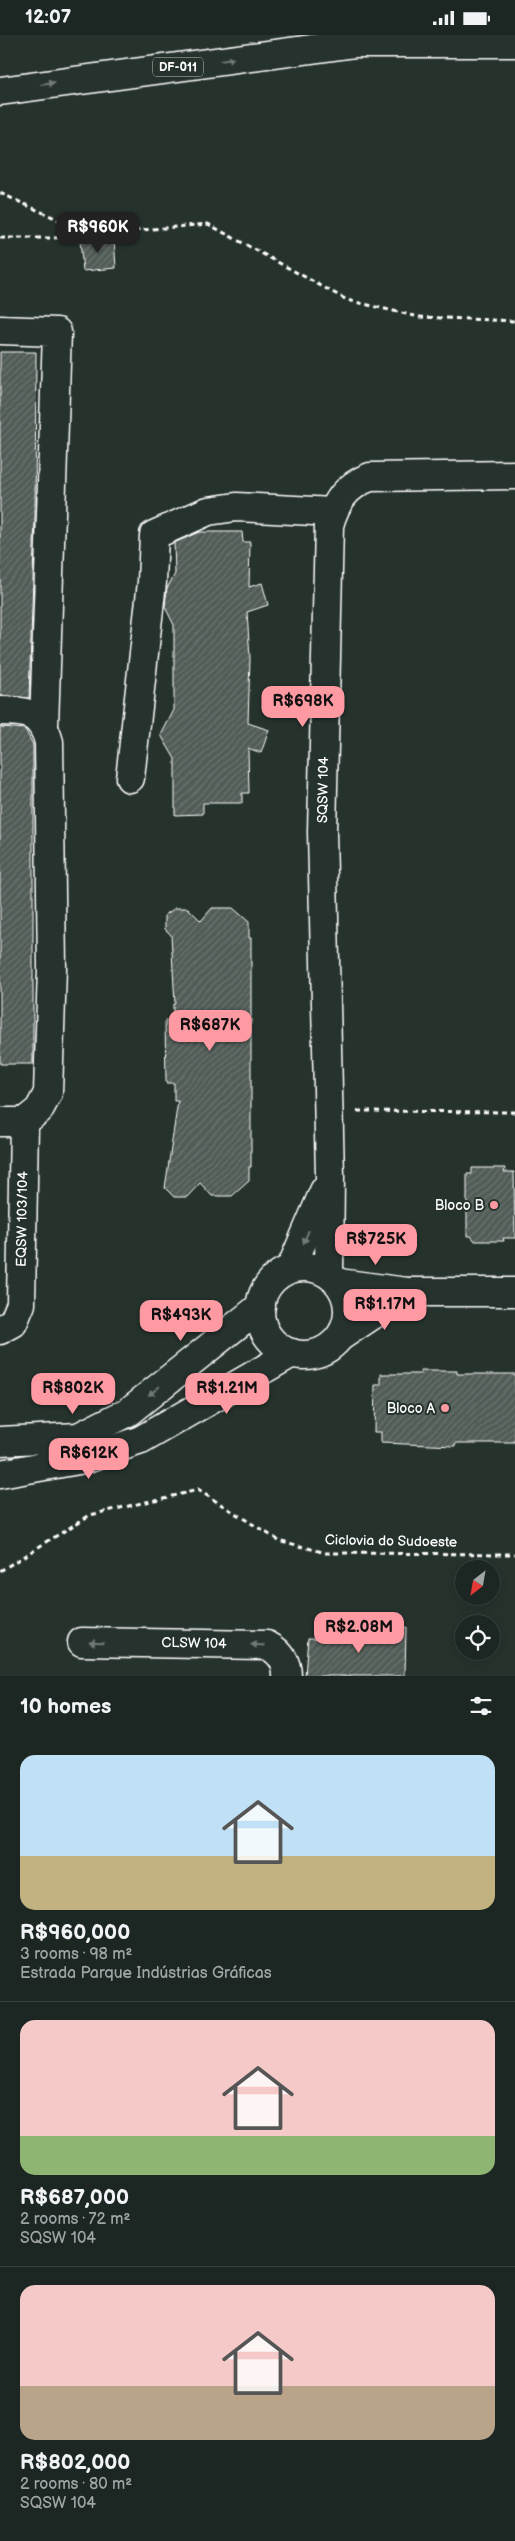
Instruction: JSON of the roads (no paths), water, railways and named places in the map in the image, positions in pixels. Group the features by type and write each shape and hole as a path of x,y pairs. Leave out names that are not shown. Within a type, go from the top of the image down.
{"street":[{"name":"DF-011","path":"0,91 356,43 515,43"},
{"path":"0,330 57,332 44,726 49,742 52,968 48,1093 39,1110 12,1122"},
{"name":"SQSW 104","path":"334,1278 322,832 329,525 333,512 348,488 370,477 515,475"},
{"path":"130,778 152,582 154,535 208,511 236,507 333,512"},
{"path":"0,711 19,711 30,714 44,726"},
{"name":"EQSW 103/104","path":"0,1330 14,1323 20,1303 12,1122"},
{"name":"SQSW 104","path":"292,1268 330,1176"},
{"path":"407,1292 340,1336 320,1352 306,1355 292,1353 276,1344 265,1329 261,1318 264,1293 271,1282 280,1274 292,1268 304,1266 317,1269 334,1278 407,1292 515,1292"},
{"path":"334,1278 345,1292 348,1315 340,1336"},
{"path":"0,1441 81,1448 261,1306"},
{"path":"0,1474 81,1448 141,1440 292,1353"},
{"name":"CLSW 104","path":"82,1642 267,1645 282,1655 287,1669 287,1676"}],"place":[{"name":"Bloco B","path":"494,1205"},
{"name":"Bloco A","path":"445,1408"}]}
